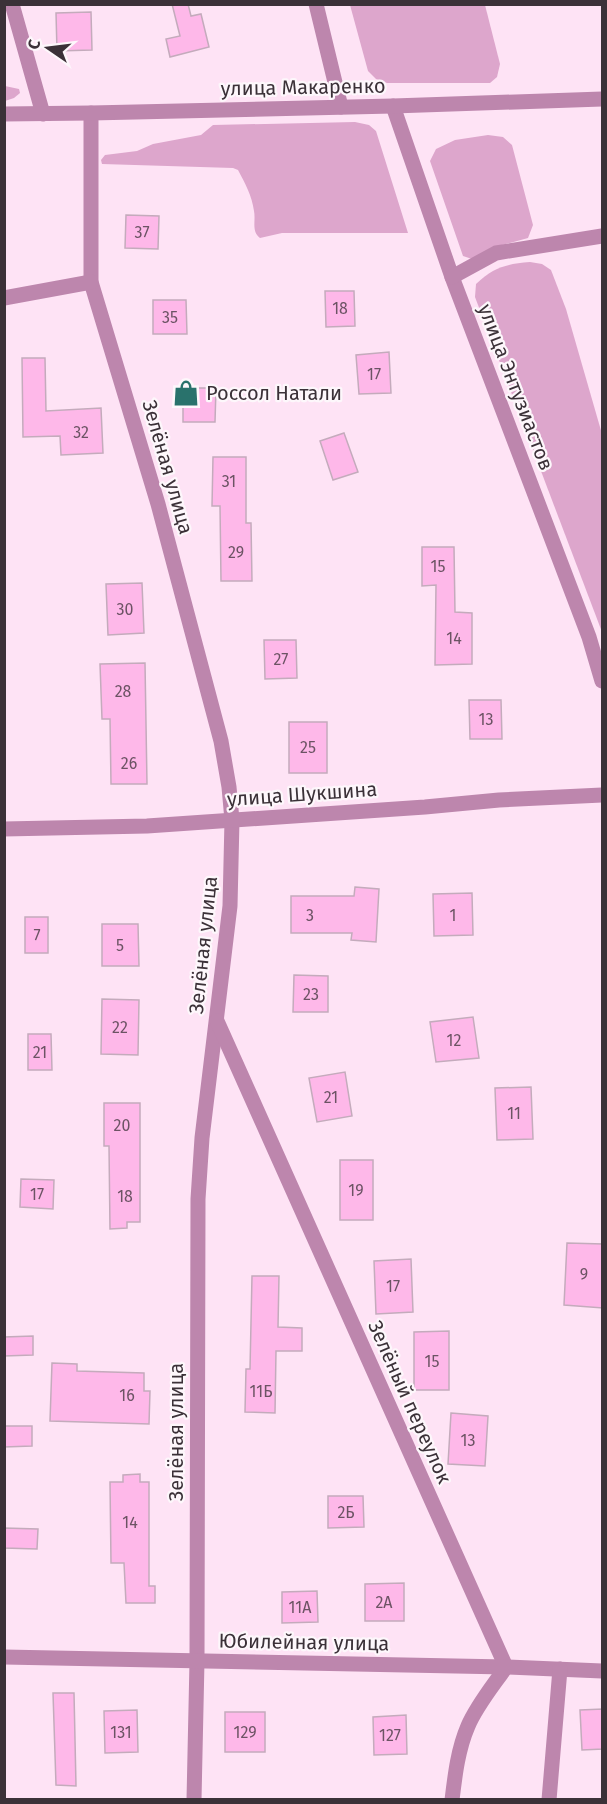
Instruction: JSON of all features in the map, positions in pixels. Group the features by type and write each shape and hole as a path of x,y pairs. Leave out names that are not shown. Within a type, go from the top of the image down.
{"street":[{"path":"12,4 43,114"},
{"path":"316,4 341,107"},
{"name":"улица Макаренко","path":"4,114 91,114 603,99"},
{"name":"улица Энтузиастов","path":"393,106 452,277 585,626 603,681"},
{"name":"Зелёная улица","path":"91,114 91,282 158,504 221,741 232,820 230,906 202,1138 198,1198 195,1800"},
{"path":"452,277 496,253 603,236"},
{"path":"4,298 91,282"},
{"name":"улица Шукшина","path":"4,829 147,826 499,800 603,795"},
{"name":"Зелёный переулок","path":"217,1021 506,1667"},
{"name":"Юбилейная улица","path":"4,1657 603,1671"},
{"path":"452,1800 459,1756 468,1726 480,1703 506,1667"},
{"path":"549,1800 560,1669"}],"shaded area":[{"path":"350,5 485,5 500,64 497,77 490,83 387,83 376,79 368,71"},
{"path":"5,86 19,89 20,93 5,101"},
{"path":"355,122 369,125 376,131 408,233 282,233 260,238 255,229 252,200 238,170 102,164 101,160 105,155 137,151 153,144 201,135 213,125"},
{"path":"488,135 503,137 512,145 533,225 528,238 491,248 472,259 463,256 430,161 436,149 455,140"},
{"path":"530,262 542,264 551,270 566,309 602,434 602,632 475,297 476,284 495,270 507,265"}],"building":[{"path":"172,4 188,4 191,16 201,14 209,47 170,57 166,39 180,36"},
{"path":"91,12 92,50 57,51 56,13"},
{"path":"126,215 159,216 158,249 125,248"},
{"path":"325,291 354,291 355,326 326,327"},
{"path":"153,300 186,300 187,334 153,334"},
{"path":"389,352 391,393 359,394 356,355"},
{"path":"22,358 45,358 46,411 101,408 103,453 61,455 60,436 23,437"},
{"path":"183,388 216,388 215,422 183,422"},
{"path":"344,433 358,472 333,480 320,441"},
{"path":"213,457 246,457 246,523 251,523 252,581 221,581 220,506 212,506"},
{"path":"422,547 454,547 455,612 472,613 472,664 435,665 436,585 422,586"},
{"path":"142,583 144,633 108,635 106,584"},
{"path":"264,640 296,640 297,678 265,679"},
{"path":"145,663 147,784 111,784 110,719 102,719 100,664"},
{"path":"469,700 501,700 502,739 470,739"},
{"path":"289,722 327,722 327,773 289,773"},
{"path":"355,887 379,889 376,942 351,940 352,933 291,933 291,896 354,896"},
{"path":"472,893 473,935 434,936 433,894"},
{"path":"25,917 48,917 48,953 25,953"},
{"path":"102,924 138,924 139,966 102,966"},
{"path":"294,975 328,976 328,1012 293,1012"},
{"path":"102,999 139,1000 138,1055 101,1054"},
{"path":"473,1017 479,1058 436,1062 430,1022"},
{"path":"28,1034 51,1034 52,1070 28,1070"},
{"path":"345,1072 352,1116 317,1122 309,1078"},
{"path":"531,1087 533,1139 497,1140 495,1088"},
{"path":"104,1103 140,1103 140,1222 127,1222 127,1228 110,1229 109,1146 104,1146"},
{"path":"340,1160 373,1160 373,1220 340,1220"},
{"path":"21,1179 54,1180 53,1209 20,1207"},
{"path":"567,1243 603,1244 603,1308 564,1305"},
{"path":"411,1259 413,1312 376,1314 374,1261"},
{"path":"252,1276 279,1276 278,1327 302,1328 302,1351 276,1351 275,1413 245,1412 246,1369 250,1369"},
{"path":"449,1331 449,1390 414,1390 414,1332"},
{"path":"33,1336 33,1355 4,1356 4,1337"},
{"path":"52,1363 77,1364 77,1371 144,1373 144,1391 150,1391 149,1424 50,1421"},
{"path":"451,1413 488,1416 485,1466 448,1464"},
{"path":"4,1426 32,1426 32,1446 4,1447"},
{"path":"140,1474 140,1482 149,1482 149,1586 155,1586 155,1603 126,1603 124,1563 111,1563 110,1482 123,1482 123,1475"},
{"path":"328,1496 363,1496 364,1527 328,1528"},
{"path":"4,1528 38,1529 37,1549 4,1548"},
{"path":"404,1583 404,1621 365,1621 365,1584"},
{"path":"317,1591 318,1622 282,1623 282,1592"},
{"path":"53,1693 74,1693 76,1786 56,1785"},
{"path":"603,1709 603,1749 582,1750 580,1710"},
{"path":"137,1710 138,1752 105,1753 104,1711"},
{"path":"225,1712 265,1712 265,1752 225,1752"},
{"path":"406,1715 407,1754 374,1755 373,1717"}],"place":[{"name":"Россол Натали","path":"186,393"}]}
